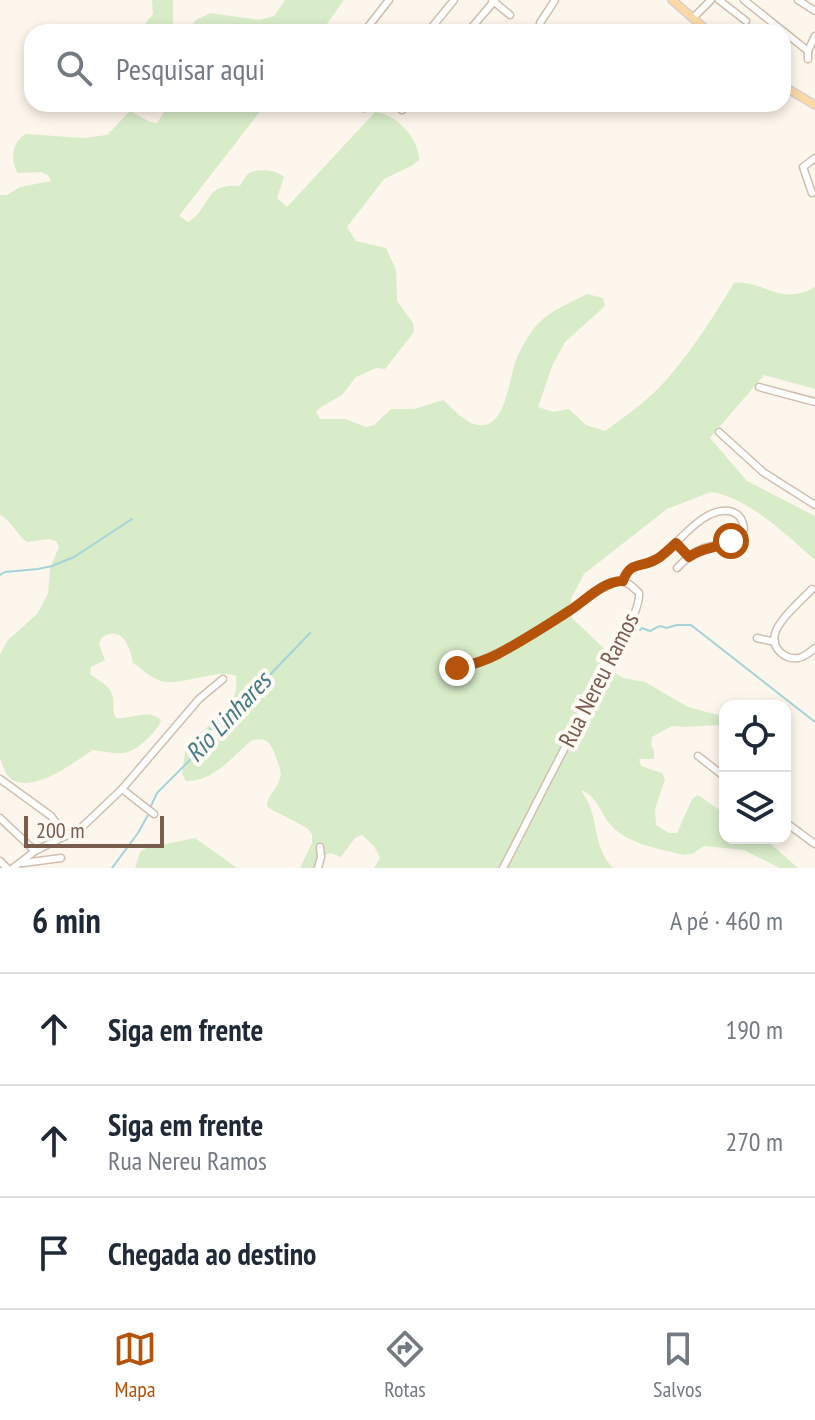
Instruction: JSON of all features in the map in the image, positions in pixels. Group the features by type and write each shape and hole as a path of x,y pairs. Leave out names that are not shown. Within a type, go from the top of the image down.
{"main road":[{"path":"672,0 700,24"},
{"path":"791,91 815,105"}],"street":[{"path":"370,24 389,0"},
{"path":"434,24 454,0"},
{"path":"474,24 493,0 510,15"},
{"path":"540,23 555,0"},
{"path":"693,18 711,0"},
{"path":"719,0 746,21"},
{"path":"744,0 772,24"},
{"path":"798,0 815,11"},
{"path":"791,40 808,55 815,36"},
{"path":"812,193 803,167 815,158"},
{"path":"759,387 815,402"},
{"path":"719,432 763,472 815,505"},
{"path":"623,581 628,570 656,560 711,514 734,512 741,518 744,529 739,536 724,545 704,548 677,568"},
{"path":"676,543 689,557"},
{"name":"Rua Nereu Ramos","path":"457,668 501,652 607,585 623,581 636,589 640,597 630,627 503,868"},
{"path":"812,589 775,631 775,642 779,651 789,657 803,657 815,648"},
{"path":"757,638 775,642"},
{"path":"16,866 35,851 81,828 122,789 199,699 223,679"},
{"path":"698,756 719,772"},
{"path":"0,779 51,816 66,836"},
{"path":"122,789 154,814"},
{"path":"0,818 35,851"},
{"path":"791,826 815,844"},
{"path":"318,868 320,847"},
{"path":"16,866 61,858"},
{"path":"0,861 7,868"}],"green space":[{"path":"152,0 173,0 173,24 145,24 153,14"},
{"path":"285,0 344,0 327,24 192,24 210,13 259,20 274,16"},
{"path":"129,112 157,123 164,112 260,112 179,216 188,222 213,192 228,186 240,186 247,175 260,170 284,177 277,198 287,207 375,112 398,122 411,136 419,160 384,179 347,227 356,241 386,248 396,270 397,301 413,323 414,332 385,369 376,368 356,377 342,395 321,407 316,412 320,419 345,419 366,427 374,425 391,409 414,409 443,400 468,422 487,424 495,419 505,401 516,360 535,327 552,312 587,294 603,298 605,306 565,342 553,364 538,407 553,412 569,409 586,425 605,431 646,400 667,379 703,332 734,283 755,285 782,294 815,287 815,389 764,375 710,438 747,481 815,516 815,560 754,510 711,492 667,509 584,574 571,599 572,618 609,653 606,660 616,674 645,682 688,707 719,715 719,726 672,726 652,737 654,759 639,759 641,766 662,773 665,780 655,809 656,825 669,833 677,833 692,799 698,795 719,810 719,844 771,844 798,868 780,868 744,850 704,846 684,855 644,845 616,830 595,800 581,790 590,807 603,853 613,868 374,868 380,858 374,846 362,835 355,838 341,857 330,853 318,860 313,868 300,868 312,843 312,834 307,828 267,807 281,773 271,746 265,740 251,741 222,767 205,777 186,781 182,774 186,745 229,705 236,690 236,676 220,674 174,682 162,681 133,663 124,639 114,634 101,638 99,645 105,660 91,667 90,674 110,690 116,718 150,715 161,720 156,729 142,744 129,751 93,750 39,781 17,782 8,776 0,759 0,654 8,640 37,614 48,594 50,568 59,547 56,541 49,539 27,542 0,515 0,195 7,195 20,187 51,181 48,175 41,172 18,173 15,168 15,146 26,134 83,138 107,135"},
{"path":"195,838 237,868 135,868 140,852 146,848"}],"waterway":[{"path":"0,575 52,566 74,557 132,519"},
{"path":"640,630 691,625 815,722"},
{"name":"Rio Linhares","path":"151,806 157,793 189,761 213,725 245,694 264,681 310,633"},
{"name":"Rio Linhares","path":"112,868 148,815"}],"route":[{"path":"457,668 494,656 607,585 623,581 628,570 656,560 676,543 689,557 704,548 731,541"}]}
